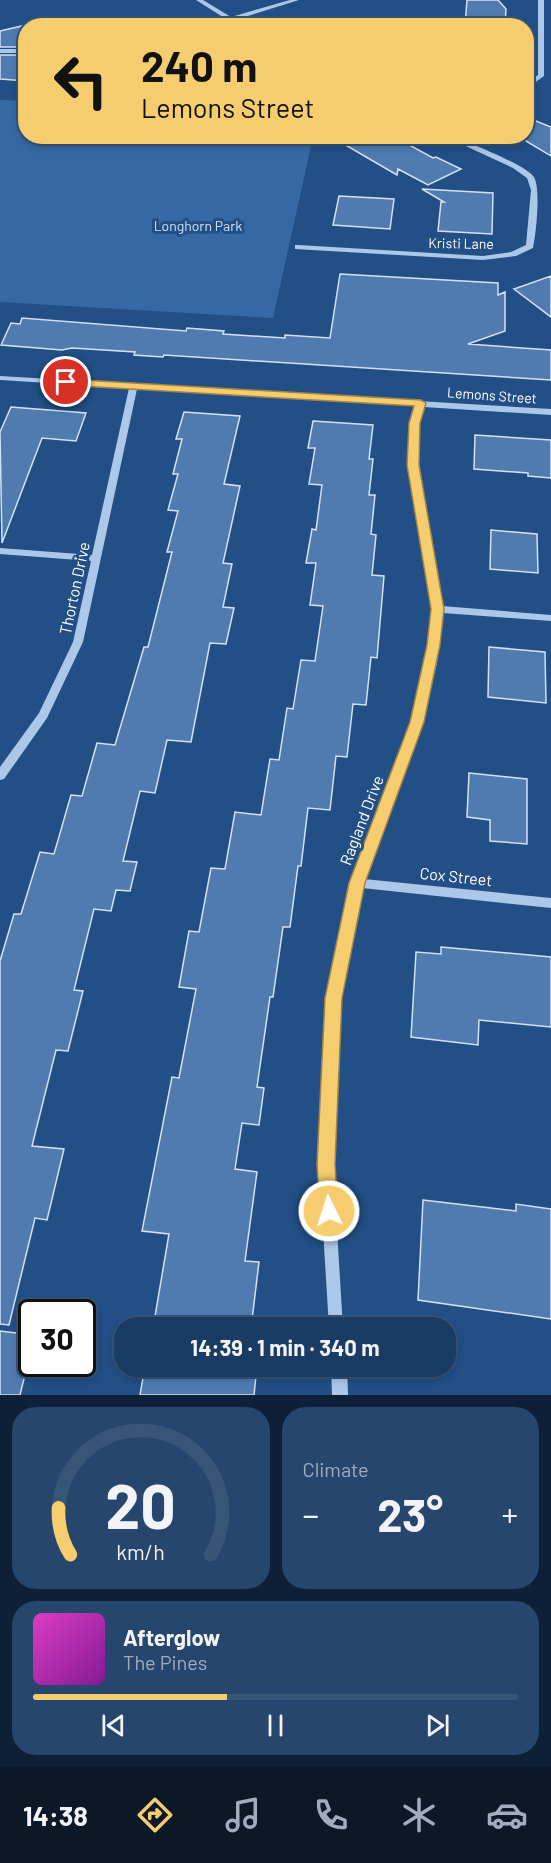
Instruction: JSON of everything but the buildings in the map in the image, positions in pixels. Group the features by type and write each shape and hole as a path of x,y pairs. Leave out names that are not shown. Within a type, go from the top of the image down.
{"street":[{"path":"200,0 228,18"},
{"path":"234,18 297,0"},
{"path":"534,81 541,76 541,0"},
{"path":"0,51 18,51"},
{"name":"Kristi Lane","path":"298,247 483,258 513,254 530,246 534,190 530,177 464,144"},
{"name":"Lemons Street","path":"0,378 551,412"},
{"name":"Thorton Drive","path":"0,776 43,716 78,642 133,387"},
{"name":"Ragland Drive","path":"335,1317 326,1164 333,998 357,883 417,722 432,663 438,609 413,465 414,423 421,403"},
{"path":"0,551 96,558"},
{"path":"438,609 551,618"},
{"name":"Cox Street","path":"357,883 551,903"},
{"path":"339,1377 340,1395"}],"green space":[{"name":"Longhorn Park","path":"0,100 18,101 18,144 311,144 273,318 0,302"}],"route":[{"path":"66,382 421,403 414,423 413,465 438,609 432,663 417,722 357,883 333,998 326,1164 329,1211"}]}
